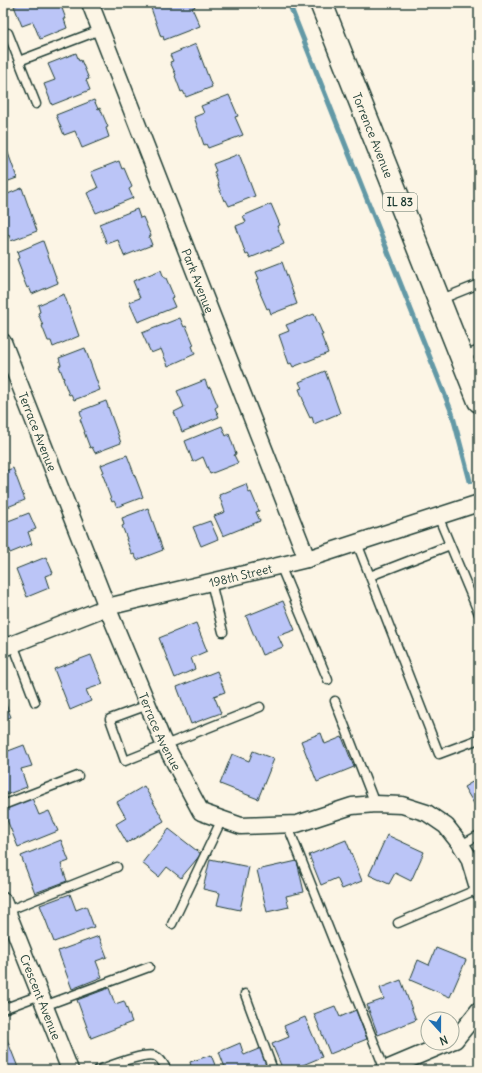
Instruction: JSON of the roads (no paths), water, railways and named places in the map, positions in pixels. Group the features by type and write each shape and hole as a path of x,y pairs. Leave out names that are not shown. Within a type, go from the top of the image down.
{"main road":[{"name":"Torrence Avenue","path":"321,3 438,300 470,354 479,401"}],"street":[{"name":"Park Avenue","path":"90,3 307,559"},
{"name":"Terrace Avenue","path":"3,342 107,607 148,705 165,744 201,812 241,826 297,824 352,806 375,804 402,805 427,812 446,826 461,845 469,858 479,890"},
{"name":"198th Street","path":"8,646 107,607 307,559 479,503"},
{"name":"Crescent Avenue","path":"5,906 70,1070"},
{"path":"460,1034 479,1010"},
{"path":"384,1070 429,1051"}],"lane":[{"path":"19,61 100,30"},
{"path":"8,33 36,104"},
{"path":"438,300 479,284"},
{"path":"438,516 479,614"},
{"path":"358,543 439,754 479,739"},
{"path":"370,576 450,545"},
{"path":"280,566 328,680"},
{"path":"211,582 222,632"},
{"path":"8,646 35,702"},
{"path":"335,700 375,804"},
{"path":"148,705 110,719 125,761 260,706"},
{"path":"3,805 78,776"},
{"path":"172,924 222,819"},
{"path":"288,824 384,1070"},
{"path":"461,845 479,835"},
{"path":"5,906 117,867"},
{"path":"398,923 479,890"},
{"path":"3,1009 42,1001 149,967"},
{"path":"245,994 273,1070"},
{"path":"98,1070 145,1055 155,1056 168,1070"}],"waterway":[{"path":"289,3 452,413 470,481"}]}
